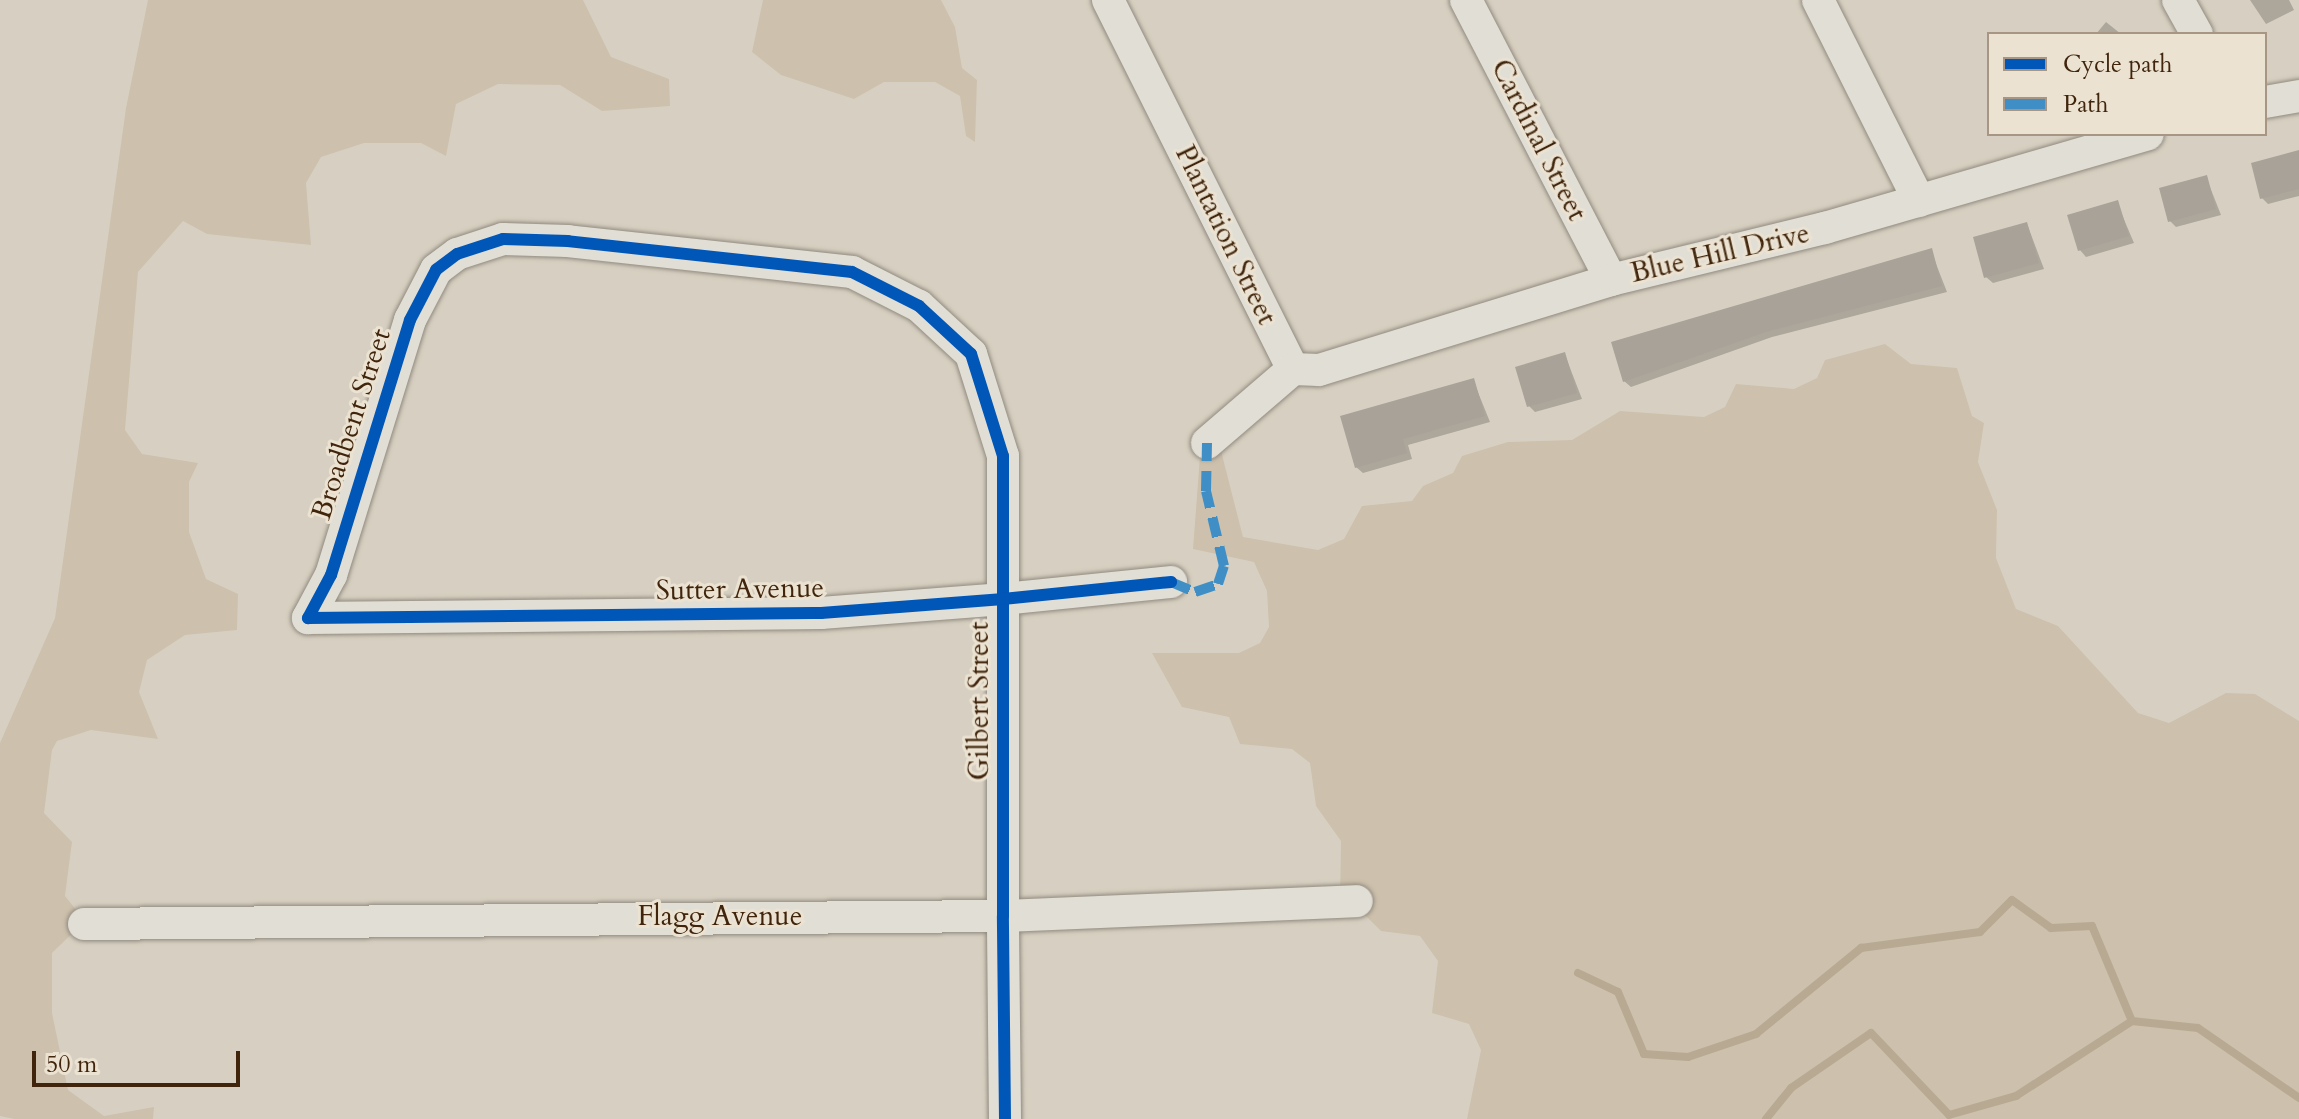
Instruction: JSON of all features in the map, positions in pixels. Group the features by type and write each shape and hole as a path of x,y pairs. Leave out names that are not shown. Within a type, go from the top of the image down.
{"street":[{"name":"Plantation Street","path":"1108,0 1293,369"},
{"name":"Cardinal Street","path":"1466,0 1611,280"},
{"path":"1818,0 1919,201"},
{"path":"2178,0 2196,32"},
{"path":"2267,102 2299,96"},
{"name":"Blue Hill Drive","path":"1293,369 1319,370 1611,280 1919,201 2141,136"},
{"name":"Gilbert Street","path":"457,254 503,239 568,241 836,270 919,306 971,354 990,402 1003,456 1005,1119"},
{"name":"Broadbent Street","path":"308,618 331,575 410,320 436,270 457,254"},
{"path":"1207,443 1293,369"},
{"name":"Sutter Avenue","path":"308,618 821,613 1171,582"},
{"name":"Flagg Avenue","path":"84,924 1003,916 1357,901"}],"shaded area":[{"path":"148,0 583,0 611,57 669,79 670,106 602,111 560,85 498,84 456,104 446,156 421,143 364,143 321,157 306,183 311,245 207,234 183,221 138,272 125,430 142,454 198,463 189,482 189,532 206,579 238,594 237,630 185,635 147,660 139,692 158,739 91,730 57,741 52,750 44,813 72,842 65,896 85,921 52,953 52,1013 68,1090 104,1116 154,1107 153,1119 14,1119 0,1116 0,743 55,618 126,108"},
{"path":"763,0 941,0 955,27 962,68 977,80 975,142 966,136 960,96 935,82 884,82 854,99 781,75 752,52"},
{"path":"1885,344 1911,364 1957,368 1972,416 1984,423 1978,462 1997,510 1996,558 2016,609 2058,626 2138,713 2169,723 2226,693 2255,694 2299,721 2299,1119 1467,1119 1481,1050 1469,1024 1432,1013 1438,961 1420,936 1381,931 1358,908 1340,903 1341,841 1316,806 1310,763 1292,749 1240,744 1229,717 1182,707 1152,653 1239,653 1260,643 1269,627 1267,591 1254,562 1193,549 1200,456 1218,439 1243,537 1318,550 1344,539 1362,506 1412,501 1423,486 1453,473 1462,456 1508,442 1572,440 1620,411 1704,417 1725,407 1736,384 1794,389 1817,378 1825,360"}],"building":[{"path":"2299,150 2299,189 2260,199 2251,163"},
{"path":"2207,175 2216,209 2168,222 2159,188"},
{"path":"2118,200 2129,236 2078,251 2067,215"},
{"path":"2027,222 2039,263 1984,278 1973,237"},
{"path":"1932,248 1942,286 1766,332 1623,382 1611,342"},
{"path":"1565,352 1577,393 1527,407 1515,367"},
{"path":"1474,378 1485,416 1403,439 1407,453 1355,468 1340,416"}],"waterway":[{"path":"1578,973 1618,992 1644,1054 1688,1057 1756,1034 1861,948 1980,932 2012,900 2051,928 2092,926 2132,1021"},
{"path":"1766,1119 1791,1088 1871,1033 1949,1115 2016,1096 2132,1021 2198,1028 2299,1098"}],"marked path":[{"path":"1171,582 1195,592 1218,584 1224,566 1206,491 1207,443"}],"cycle path":[{"path":"1005,1119 1003,916 1003,456 971,354 919,306 852,272 568,241 503,239 457,254 436,270 410,320 331,575 308,618 821,613 1003,599 1171,582"}]}
